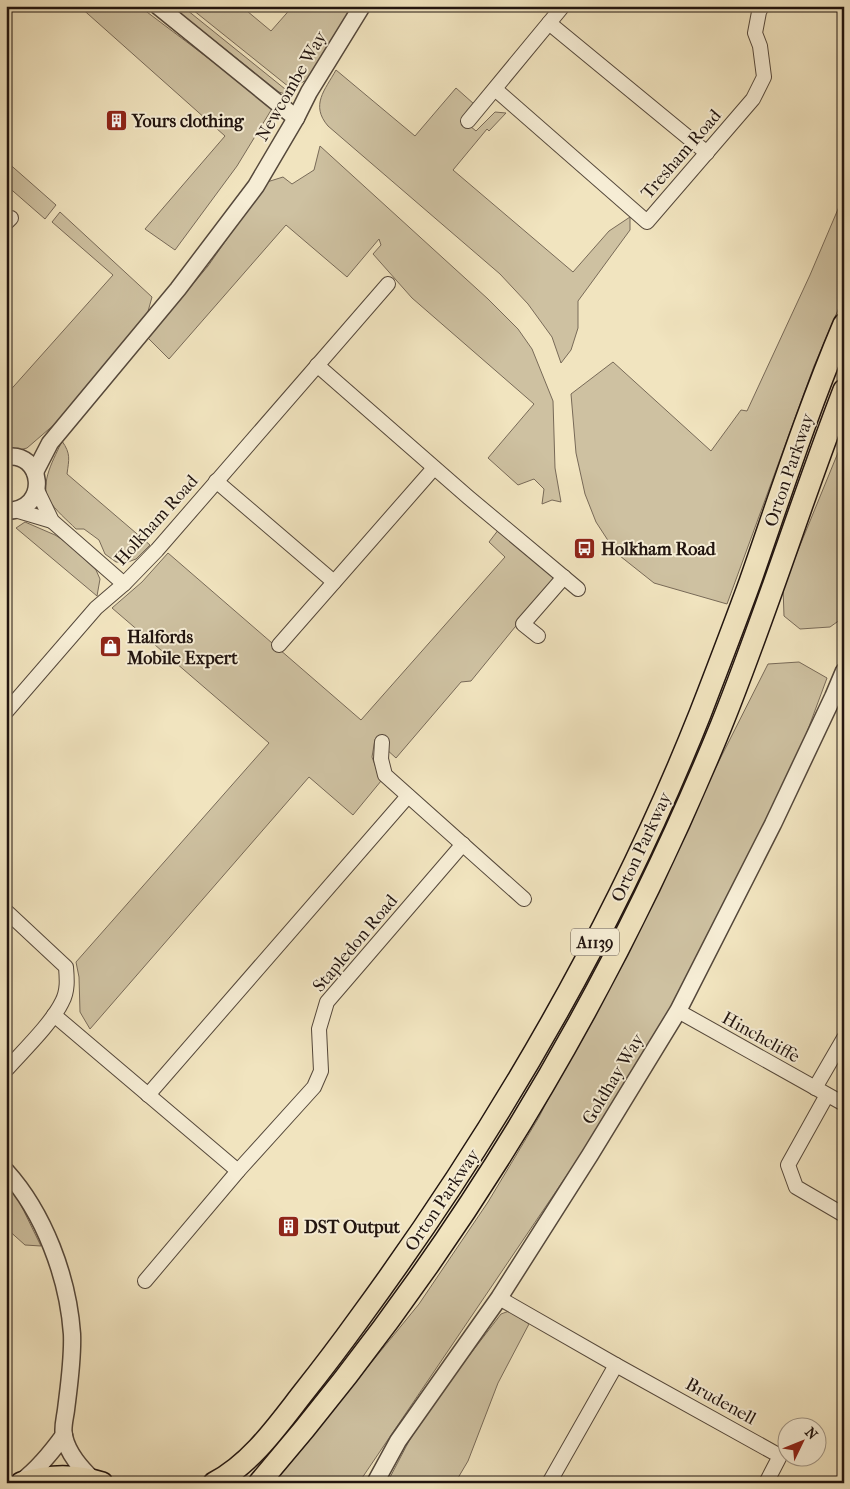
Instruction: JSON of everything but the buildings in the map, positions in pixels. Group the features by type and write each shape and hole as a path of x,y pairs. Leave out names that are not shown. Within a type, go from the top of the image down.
{"main road":[{"name":"Orton Parkway","path":"214,1483 237,1468 280,1422 338,1348 395,1270 476,1150 524,1071 606,922 654,821 699,716 749,586 806,420 844,324"},
{"name":"Orton Parkway","path":"259,1483 358,1361 414,1286 496,1164 585,1014 676,830 722,724 844,390"},
{"path":"20,1483 56,1476 97,1481"}],"street":[{"path":"158,6 296,118"},
{"name":"Newcombe Way","path":"50,443 178,289 256,186 309,92 362,6"},
{"path":"468,121 563,6"},
{"name":"Tresham Road","path":"495,89 648,222 753,99 764,77 760,46 755,33 762,6"},
{"path":"550,23 706,153"},
{"name":"Holkham Road","path":"124,584 157,550 388,284"},
{"path":"317,365 434,468 578,588"},
{"path":"12,457 50,443"},
{"path":"35,472 50,443"},
{"path":"11,510 27,506 37,490 38,481 35,472 27,462 12,457"},
{"path":"279,645 434,468"},
{"name":"Holkham Road","path":"216,481 334,582"},
{"path":"6,712 96,608 124,584 52,521 37,490"},
{"path":"11,510 52,521"},
{"path":"538,636 524,624 564,577"},
{"name":"Goldhay Way","path":"375,1483 398,1441 499,1298 590,1155 678,1011 773,824 843,674"},
{"path":"382,742 381,760 385,775 524,899"},
{"path":"148,1095 408,796"},
{"name":"Stapledon Road","path":"144,1281 238,1171 314,1087 321,1072 319,1029 322,1014 328,1002 463,844"},
{"path":"6,911 66,967 67,983 63,1002 54,1015 6,1070"},
{"name":"Hinchcliffe","path":"678,1011 844,1104"},
{"path":"54,1015 238,1171"},
{"path":"844,1038 788,1165 796,1187 844,1215"},
{"path":"6,1171 34,1210 62,1271 72,1334 72,1360 64,1435 70,1452 80,1467 97,1481"},
{"name":"Brudenell","path":"499,1298 780,1456 766,1483"},
{"path":"550,1483 616,1365"},
{"path":"20,1483 37,1470 64,1435"}],"shaded area":[{"path":"79,6 139,6 273,107 237,166 175,250 145,229 225,136"},
{"path":"171,6 182,6 290,93 288,95 279,92"},
{"path":"188,6 241,6 271,31 293,6 353,6 322,55 311,78 298,85 289,87"},
{"path":"336,70 415,136 456,88 474,104 464,121 476,131 495,112 506,113 489,131 487,129 453,170 573,272 609,231 630,217 630,230 578,301 578,328 571,350 561,363 552,337 528,304 500,274 328,126 320,111 320,104 324,91"},
{"path":"320,146 488,299 518,329 532,349 553,401 555,468 561,502 552,500 542,504 544,489 534,479 518,485 488,458 534,404 412,298 373,254 381,245 379,239 347,277 286,225 169,359 148,338 208,266 267,182 283,177 292,184 314,170"},
{"path":"6,161 56,205 45,219 6,185"},
{"path":"844,195 844,296 814,366 727,604 654,583 620,556 596,522 585,494 576,453 571,394 613,362 711,451 741,410 747,411 810,275"},
{"path":"60,212 152,297 147,315 56,423 27,448 16,451 6,449 6,395 113,275 52,222"},
{"path":"844,438 844,617 830,627 800,629 784,616 783,587"},
{"path":"62,441 69,457 67,474 150,545 136,559 128,562 116,562 105,554 99,540 84,529 76,529 49,500 46,493 47,478"},
{"path":"25,522 66,542 96,570 100,579 97,596 16,528"},
{"path":"499,529 555,578 471,681 461,682 396,758 375,739 372,757 381,781 353,815 309,777 90,1029 80,1012 79,977 76,962 269,743 112,608 142,582 168,553 361,720 505,557 489,542"},
{"path":"799,662 827,678 773,824 678,1011 362,1478 361,1483 273,1483 419,1304 488,1202 539,1117 768,664"},
{"path":"6,1185 18,1199 41,1246 25,1245 6,1228"},
{"path":"509,1311 529,1324 498,1383 468,1461 455,1483 387,1483 409,1441 438,1396 501,1314"}],"place":[{"name":"Yours clothing","path":"116,121"},
{"name":"Holkham Road","path":"585,549"},
{"name":"Halfords Mobile Expert","path":"111,647"},
{"name":"DST Output","path":"288,1227"}]}
